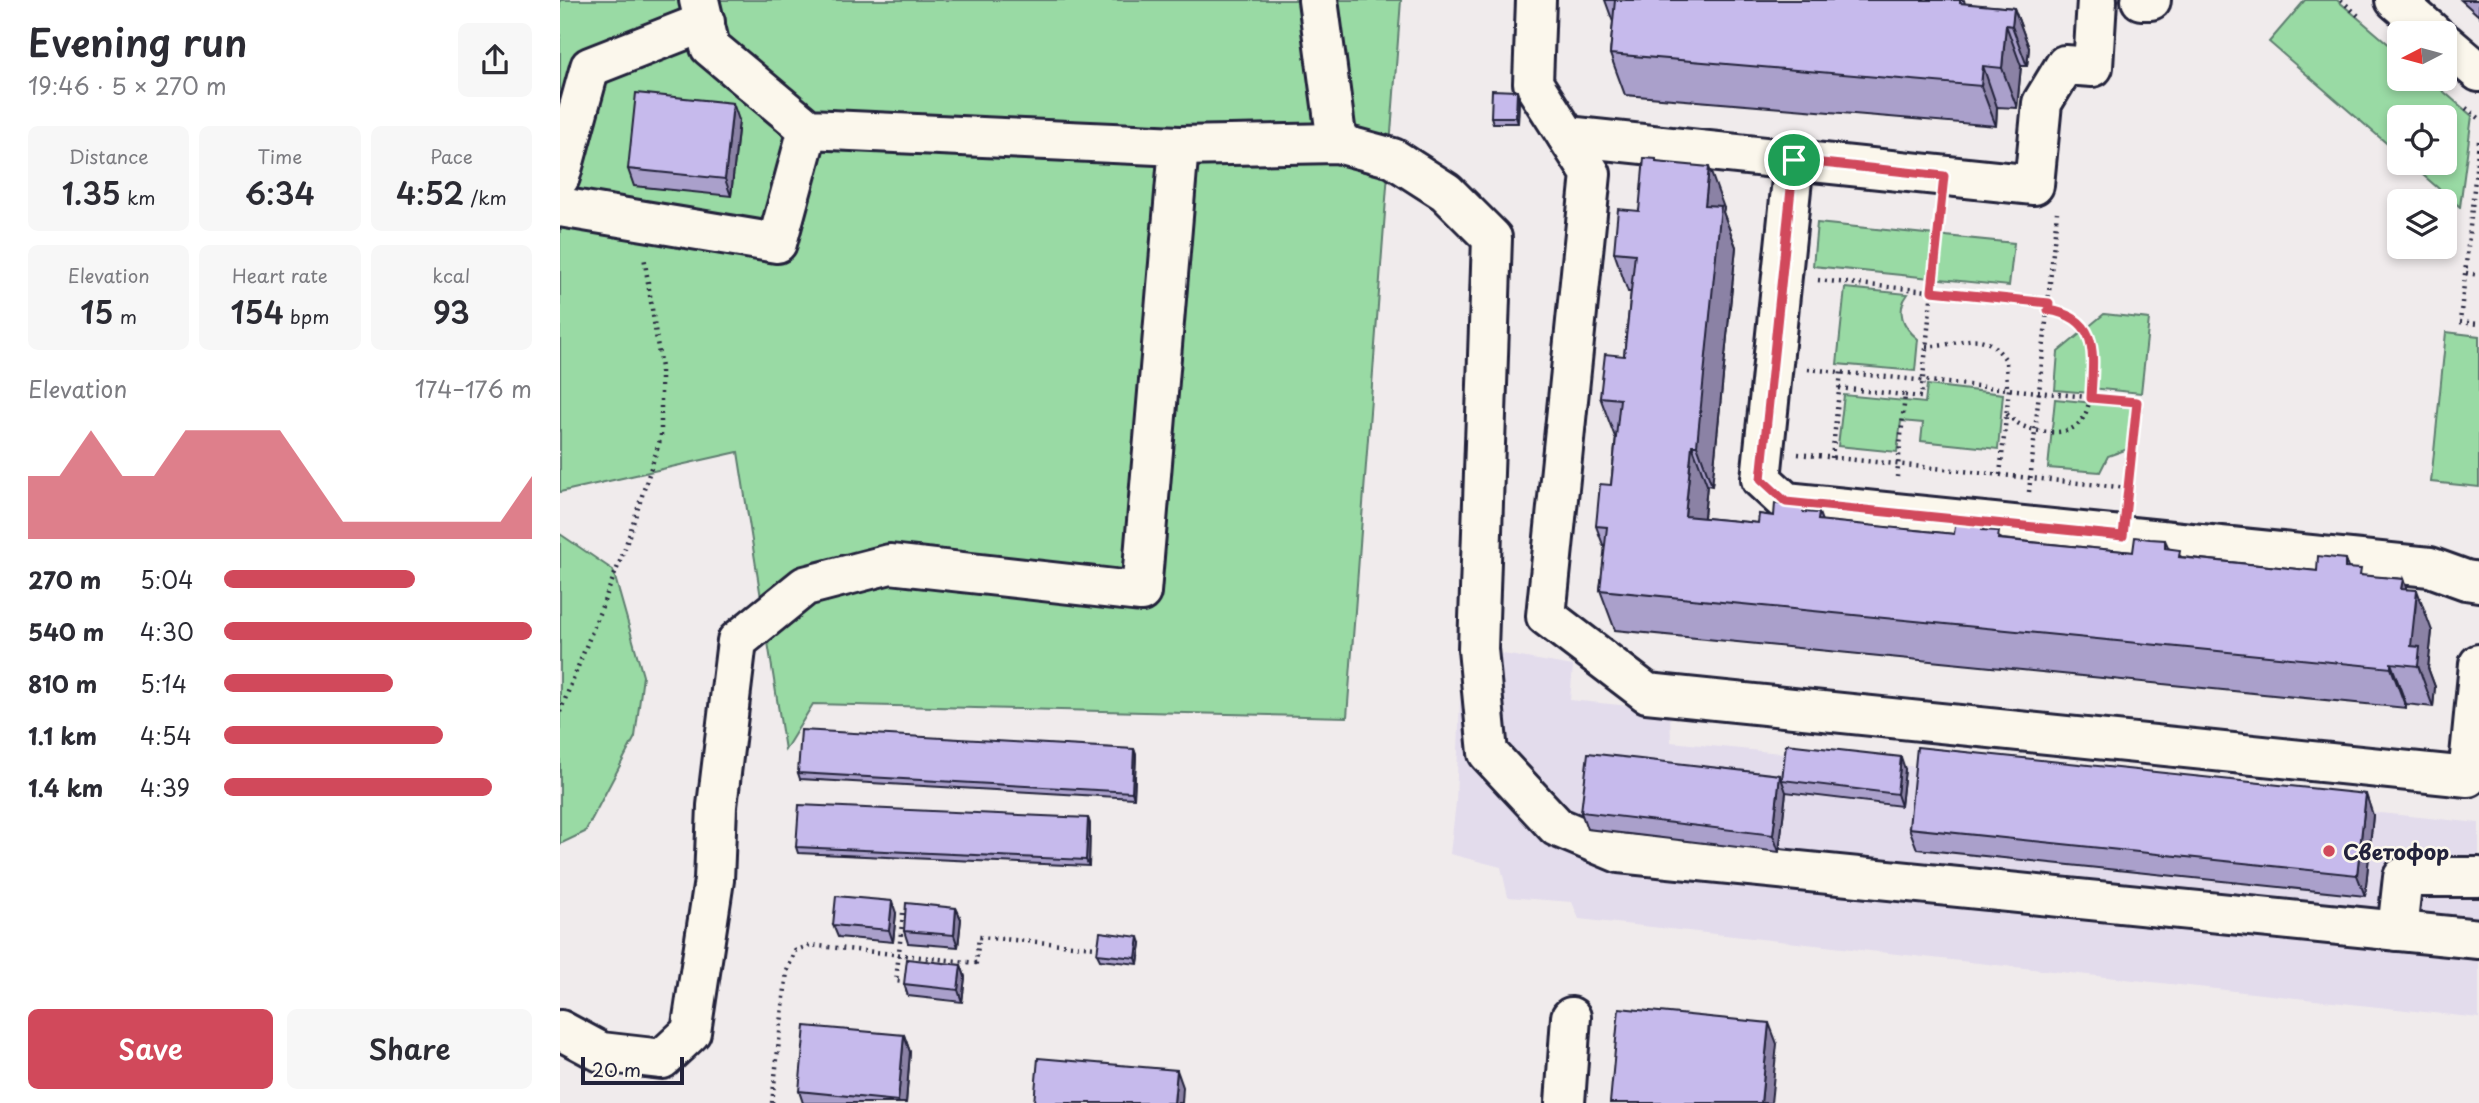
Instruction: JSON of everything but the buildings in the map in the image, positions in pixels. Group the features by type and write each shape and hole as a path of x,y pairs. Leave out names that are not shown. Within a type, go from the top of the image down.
{"street":[{"path":"1318,0 1337,143"},
{"path":"1536,0 1533,83 1591,174 1546,616 1647,693 2468,777 2479,664"},
{"path":"1567,136 2034,185 2042,103 2065,65 2093,68 2097,0"},
{"path":"2141,0 2151,0"},
{"path":"2395,0 2419,21"},
{"path":"560,177 590,67 702,11 709,47 808,129 1179,146 1337,143 1393,158 1446,192 1492,238 1478,649 1488,753 1558,827 1619,853 2479,939"},
{"path":"2457,53 2479,72"},
{"path":"560,207 777,243 808,129"},
{"path":"560,1030 601,1052 662,1059 691,1032 714,880 717,806 737,641 805,586 890,564 1142,592 1179,146"},
{"path":"1794,160 1761,479 1786,502 2430,567 2479,582"},
{"path":"2397,931 2403,877 2479,877"},
{"path":"1565,1103 1571,1017"}],"path":[{"path":"2479,141 2460,322 2479,324"},
{"path":"1839,388 1921,397 1944,176"},
{"path":"2026,526 2057,213 2052,206"},
{"path":"560,712 624,551 661,437 661,368 639,220"},
{"path":"2466,273 2479,275"},
{"path":"1782,276 1932,291 2048,306 2064,312 2088,331 2093,352 2091,398 2087,414 2078,425 2064,432 2022,426 2007,414"},
{"path":"1926,346 1949,345 1973,338 1987,340 2006,360 2007,414 2000,475"},
{"path":"1773,366 2137,402 2123,536"},
{"path":"1832,458 1841,372"},
{"path":"1893,513 1905,395"},
{"path":"1764,451 2128,488"},
{"path":"903,913 896,981 904,982"},
{"path":"772,1103 787,971 795,951 810,945 975,962 979,937 1096,947"}],"shaded area":[{"path":"1462,647 1573,666 1570,700 1670,710 1671,742 2479,823 2479,1018 1579,919 1572,902 1508,897 1501,867 1450,854 1456,802"}],"green space":[{"path":"560,0 1401,0 1347,717 813,704 785,750 738,452 560,492"},
{"path":"2305,0 2337,0 2387,43 2387,91 2443,91 2472,116 2460,207 2457,204 2457,189 2439,189 2423,175 2457,175 2457,105 2387,105 2387,144 2269,42"},
{"path":"1817,223 2014,243 2009,286 1813,266"},
{"path":"1845,288 1908,294 1901,313 1908,329 1918,339 1915,371 1837,364"},
{"path":"2104,314 2149,319 2141,393 2091,388 2090,393 2055,390 2058,352"},
{"path":"2446,332 2479,336 2479,487 2431,482"},
{"path":"1927,385 2003,394 1998,449 1921,441 1923,423 1901,421 1897,452 1838,446 1844,395 1925,403"},
{"path":"2055,399 2132,407 2128,449 2108,456 2100,472 2048,468"},
{"path":"560,534 613,570 643,676 635,737 585,832 560,844"}],"place":[{"name":"Светофор","path":"2329,851"}],"route":[{"path":"1794,160 1944,176 1932,291 2049,303 2048,310 2064,312 2079,321 2088,331 2093,352 2091,398 2137,402 2123,536 1786,502 1761,479 1794,160"}]}
